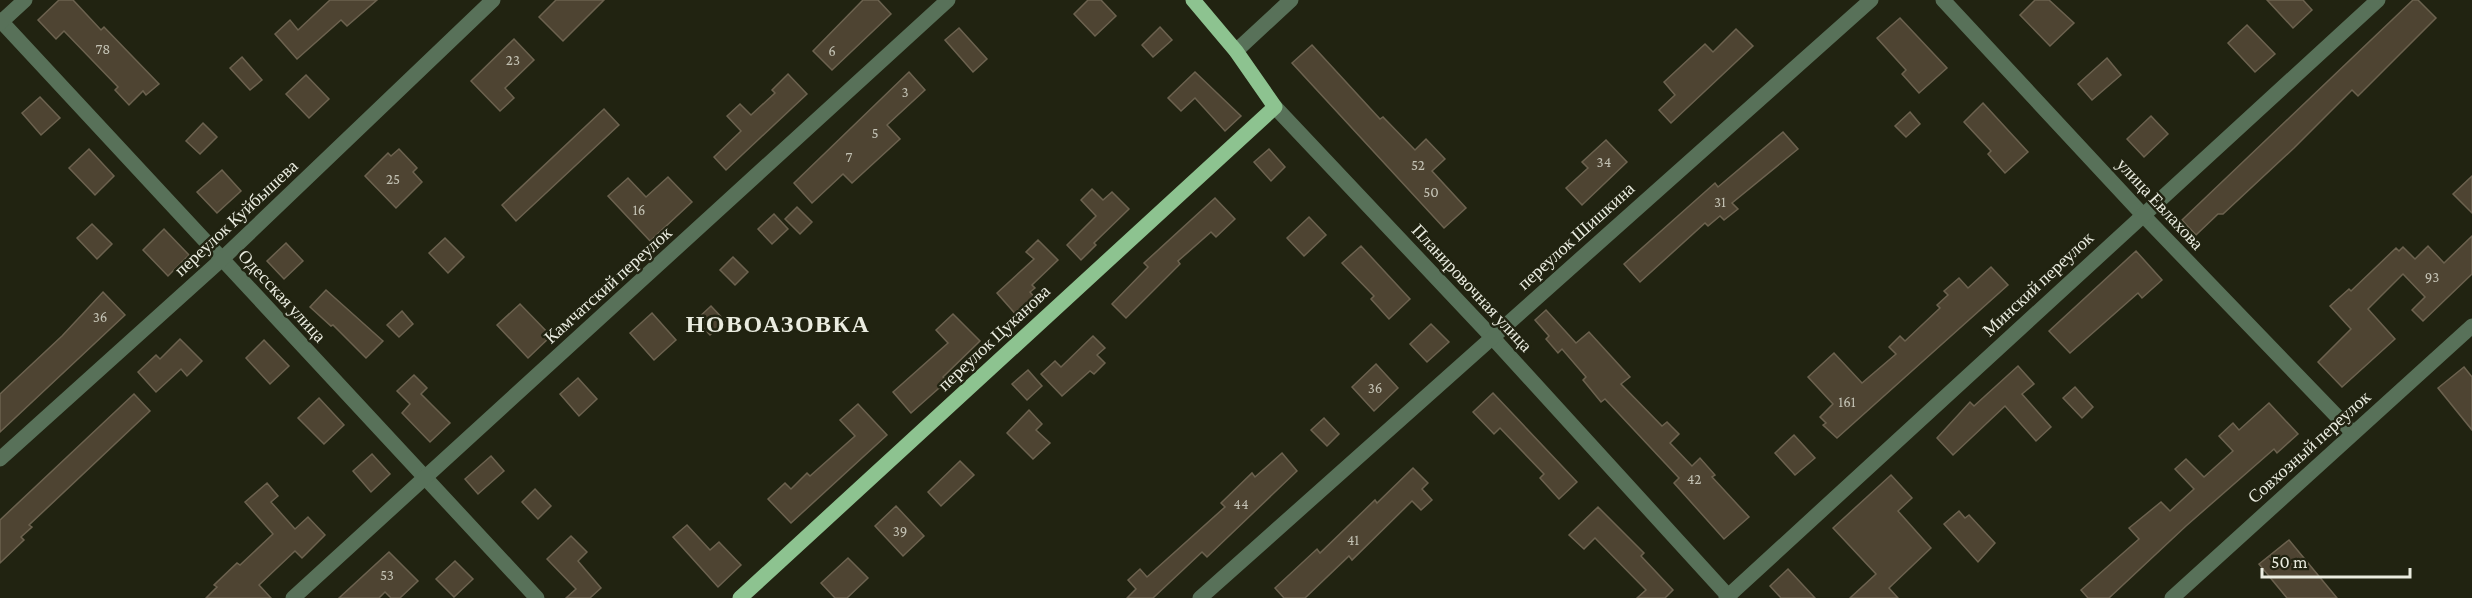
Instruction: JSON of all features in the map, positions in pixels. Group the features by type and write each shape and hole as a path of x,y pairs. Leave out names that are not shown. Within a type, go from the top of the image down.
{"main road":[{"name":"Планировочная улица","path":"1193,0 1236,51 1275,107"},
{"name":"переулок Цуканова","path":"740,598 1275,107"}],"street":[{"path":"1,22 25,0"},
{"name":"переулок Куйбышева","path":"0,459 221,260 494,0"},
{"name":"Камчатский переулок","path":"293,598 948,0"},
{"path":"1236,51 1291,0"},
{"name":"переулок Шишкина","path":"1200,598 1871,0"},
{"name":"улица Евлахова","path":"1943,0 2142,214 2352,432"},
{"name":"Минский переулок","path":"1728,597 2142,214 2378,0"},
{"name":"Одесская улица","path":"1,22 537,598"},
{"name":"Планировочная улица","path":"1275,107 1492,337 1728,597"},
{"name":"Совхозный переулок","path":"2172,598 2352,432 2472,326"}],"building":[{"path":"59,0 73,0 101,30 104,27 159,84 146,95 143,91 129,105 115,90 118,87 64,31 56,39 38,20"},
{"path":"330,0 377,0 347,26 341,20 297,59 275,34 290,20 298,30"},
{"path":"556,0 604,0 563,41 539,17"},
{"path":"863,0 878,0 891,14 832,70 813,51"},
{"path":"1088,0 1101,0 1116,16 1095,36 1074,14"},
{"path":"2035,0 2049,0 2074,23 2050,46 2020,15"},
{"path":"2267,0 2303,0 2312,10 2293,28"},
{"path":"2413,0 2418,0 2436,18 2358,96 2352,90 2223,214 2218,214 2196,235 2182,220"},
{"path":"1900,18 1947,68 1919,93 1902,74 1906,70 1877,38"},
{"path":"2247,25 2275,54 2255,72 2228,43"},
{"path":"1160,27 1172,40 1153,57 1142,45"},
{"path":"959,28 987,59 973,72 945,40"},
{"path":"1736,29 1753,46 1671,123 1659,110 1675,95 1664,82 1705,44 1713,52"},
{"path":"514,39 534,60 505,88 514,98 500,111 471,81"},
{"path":"1312,45 1380,119 1383,117 1415,150 1426,139 1445,159 1432,171 1466,208 1444,228 1292,63"},
{"path":"242,57 262,80 250,90 230,68"},
{"path":"2107,58 2121,75 2092,100 2078,84"},
{"path":"909,72 925,90 887,125 900,139 852,183 843,174 812,203 794,183"},
{"path":"1195,72 1241,116 1225,131 1195,98 1181,111 1168,98"},
{"path":"788,74 807,94 726,170 714,157 741,131 727,116 740,104 751,115 775,93 772,90"},
{"path":"306,75 329,99 309,118 286,94"},
{"path":"40,97 60,118 41,135 22,113"},
{"path":"1983,103 2028,152 2005,173 1988,154 1991,151 1964,122"},
{"path":"604,109 619,125 516,221 502,205"},
{"path":"1910,112 1920,124 1906,137 1895,126"},
{"path":"2151,116 2168,134 2144,157 2127,139"},
{"path":"203,123 217,137 200,154 186,141"},
{"path":"1783,132 1798,149 1732,203 1738,209 1724,220 1720,216 1708,226 1705,223 1640,282 1624,264 1715,183 1718,187"},
{"path":"1606,140 1627,162 1582,205 1566,188 1588,168 1582,162"},
{"path":"89,149 114,176 95,195 69,168"},
{"path":"399,149 417,168 413,172 422,182 396,208 365,176 388,153 391,156"},
{"path":"1269,149 1285,167 1271,181 1254,162"},
{"path":"222,170 241,191 217,213 197,192"},
{"path":"2472,176 2472,213 2453,194"},
{"path":"668,177 692,202 650,241 608,196 628,178 646,197"},
{"path":"1092,189 1103,200 1112,192 1129,209 1094,243 1096,245 1081,260 1067,245 1096,216 1081,200"},
{"path":"1215,198 1235,219 1216,237 1211,232 1178,261 1180,264 1126,318 1112,304 1148,267 1144,263"},
{"path":"797,207 812,222 800,234 785,219"},
{"path":"774,214 788,229 772,244 758,229"},
{"path":"1309,217 1326,235 1304,256 1287,238"},
{"path":"92,224 112,244 97,259 77,238"},
{"path":"164,229 189,255 168,276 143,250"},
{"path":"2472,236 2472,274 2423,321 2412,310 2425,297 2403,274 2368,309 2395,339 2342,387 2318,362 2351,329 2330,306 2349,289 2351,291 2396,248 2399,251 2403,247 2415,259 2428,246 2444,263"},
{"path":"445,238 464,257 448,273 429,253"},
{"path":"1038,240 1058,260 1032,285 1035,288 1030,292 1037,300 1018,317 997,293 1034,259 1026,252"},
{"path":"286,243 303,261 284,279 267,261"},
{"path":"1361,246 1410,299 1389,319 1371,299 1374,296 1342,263"},
{"path":"2136,251 2162,280 2142,298 2138,293 2070,353 2049,331"},
{"path":"733,257 748,272 735,285 720,270"},
{"path":"1991,267 2008,285 1837,438 1823,425 1826,423 1820,417 1833,404 1808,377 1834,353 1862,383 1896,354 1889,347 1900,336 1905,341 1940,308 1937,305 1948,295 1944,291 1959,278 1968,288"},
{"path":"326,290 383,341 366,358 333,325 331,326 310,307"},
{"path":"103,292 125,315 0,432 0,394 62,336"},
{"path":"520,304 551,336 528,358 497,325"},
{"path":"711,306 725,321 710,335 696,320"},
{"path":"1546,310 1576,343 1589,332 1630,377 1621,384 1662,426 1667,422 1679,434 1670,443 1692,466 1700,458 1715,475 1712,477 1749,517 1724,539 1674,483 1679,478 1605,399 1601,402 1583,380 1586,377 1562,349 1558,353 1546,339 1549,336 1535,320"},
{"path":"402,311 413,324 399,337 387,325"},
{"path":"652,313 676,340 654,360 630,333"},
{"path":"953,314 980,341 943,377 947,381 911,413 893,392 948,343 936,330"},
{"path":"1431,324 1449,342 1427,362 1410,344"},
{"path":"1093,336 1105,348 1097,355 1105,363 1094,374 1090,371 1062,396 1041,374 1055,361 1061,367"},
{"path":"180,339 202,361 187,376 181,369 156,392 138,372 156,355 160,359"},
{"path":"264,340 289,366 270,384 246,358"},
{"path":"1376,364 1398,388 1374,411 1352,387"},
{"path":"2018,366 2034,384 2022,394 2051,427 2036,441 2005,406 1953,455 1937,438 1970,402 1974,406"},
{"path":"2464,367 2472,377 2472,430 2438,388"},
{"path":"1028,370 1042,386 1027,400 1012,384"},
{"path":"414,375 427,388 421,394 450,423 430,442 402,413 410,404 397,391"},
{"path":"578,378 597,399 579,416 560,394"},
{"path":"2075,387 2093,407 2082,418 2063,398"},
{"path":"1493,393 1577,482 1559,499 1540,478 1544,474 1500,428 1494,434 1473,412"},
{"path":"134,394 150,411 29,525 32,527 21,537 24,540 0,563 0,520"},
{"path":"319,398 344,425 324,444 298,418"},
{"path":"2269,403 2298,434 2277,453 2274,449 2186,526 2109,598 2088,598 2081,590 2139,539 2129,528 2161,502 2170,511 2194,489 2175,469 2186,459 2204,477 2233,451 2219,436 2233,423 2239,430"},
{"path":"858,404 887,435 791,523 768,499 785,483 791,489 807,473 810,476 855,436 840,420"},
{"path":"1029,410 1042,424 1036,430 1050,443 1033,459 1007,433"},
{"path":"1324,418 1339,434 1327,446 1311,430"},
{"path":"1794,435 1815,458 1795,475 1775,453"},
{"path":"1282,453 1297,471 1207,557 1202,552 1153,598 1127,598 1136,589 1128,580 1140,569 1147,577 1225,507 1221,503 1252,473 1255,477"},
{"path":"372,454 390,474 371,492 353,471"},
{"path":"491,456 504,471 478,494 465,479"},
{"path":"960,461 974,475 941,506 928,492"},
{"path":"1413,468 1428,483 1422,489 1432,500 1421,510 1412,501 1352,560 1349,556 1305,598 1284,598 1275,588 1317,549 1320,553 1375,500 1377,503"},
{"path":"1891,475 1912,498 1898,511 1931,548 1889,588 1898,598 1850,598 1876,574 1833,528"},
{"path":"267,483 278,496 271,502 295,529 308,517 325,535 302,558 295,551 259,585 271,598 206,598 217,587 214,585 237,563 240,565 273,534 245,502"},
{"path":"535,489 551,506 538,519 522,502"},
{"path":"896,506 924,536 903,556 875,526"},
{"path":"1598,507 1644,553 1641,556 1673,590 1665,598 1637,598 1646,590 1595,538 1584,549 1569,535"},
{"path":"1959,511 1965,518 1969,515 1995,543 1978,562 1944,524"},
{"path":"687,525 710,550 719,542 741,565 718,587 673,537"},
{"path":"571,536 587,552 578,561 601,588 590,598 566,598 576,589 547,559"},
{"path":"2289,540 2337,598 2287,598 2259,564"},
{"path":"389,552 418,581 400,598 391,598 385,592 379,598 339,598"},
{"path":"848,558 868,578 847,598 835,598 821,583"},
{"path":"455,561 473,579 454,597 436,579"},
{"path":"1788,569 1815,598 1781,598 1770,586"}],"district":[{"name":"НОВОАЗОВКА","path":"778,323"}]}
